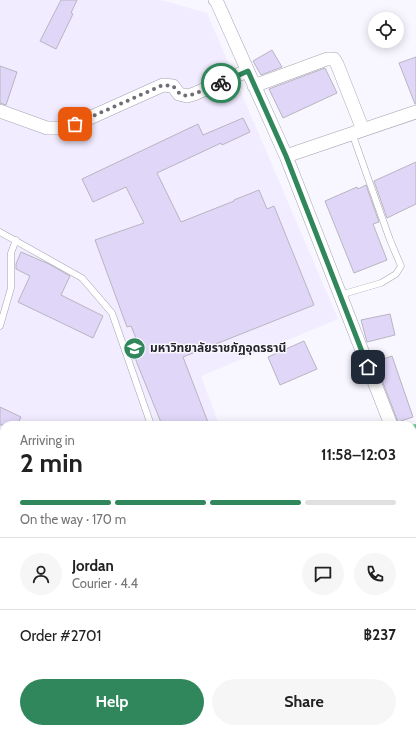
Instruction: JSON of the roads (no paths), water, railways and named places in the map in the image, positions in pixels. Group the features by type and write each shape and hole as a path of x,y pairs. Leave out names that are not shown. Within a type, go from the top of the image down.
{"street":[{"path":"215,0 286,156 389,421"},
{"path":"254,86 327,58 334,60 338,64 358,132"},
{"path":"0,111 47,128 65,128 163,85 173,86 180,94 187,96 248,71"},
{"path":"286,156 416,112"}],"lane":[{"path":"340,295 381,283 396,274 401,266 388,233 358,132"},
{"path":"0,232 82,278 112,313 150,421"},
{"path":"0,326 12,288 11,253 16,240"}],"place":[{"name":"มหาวิทยาลัยราชภัฏอุดรธานี","path":"135,348"}]}
